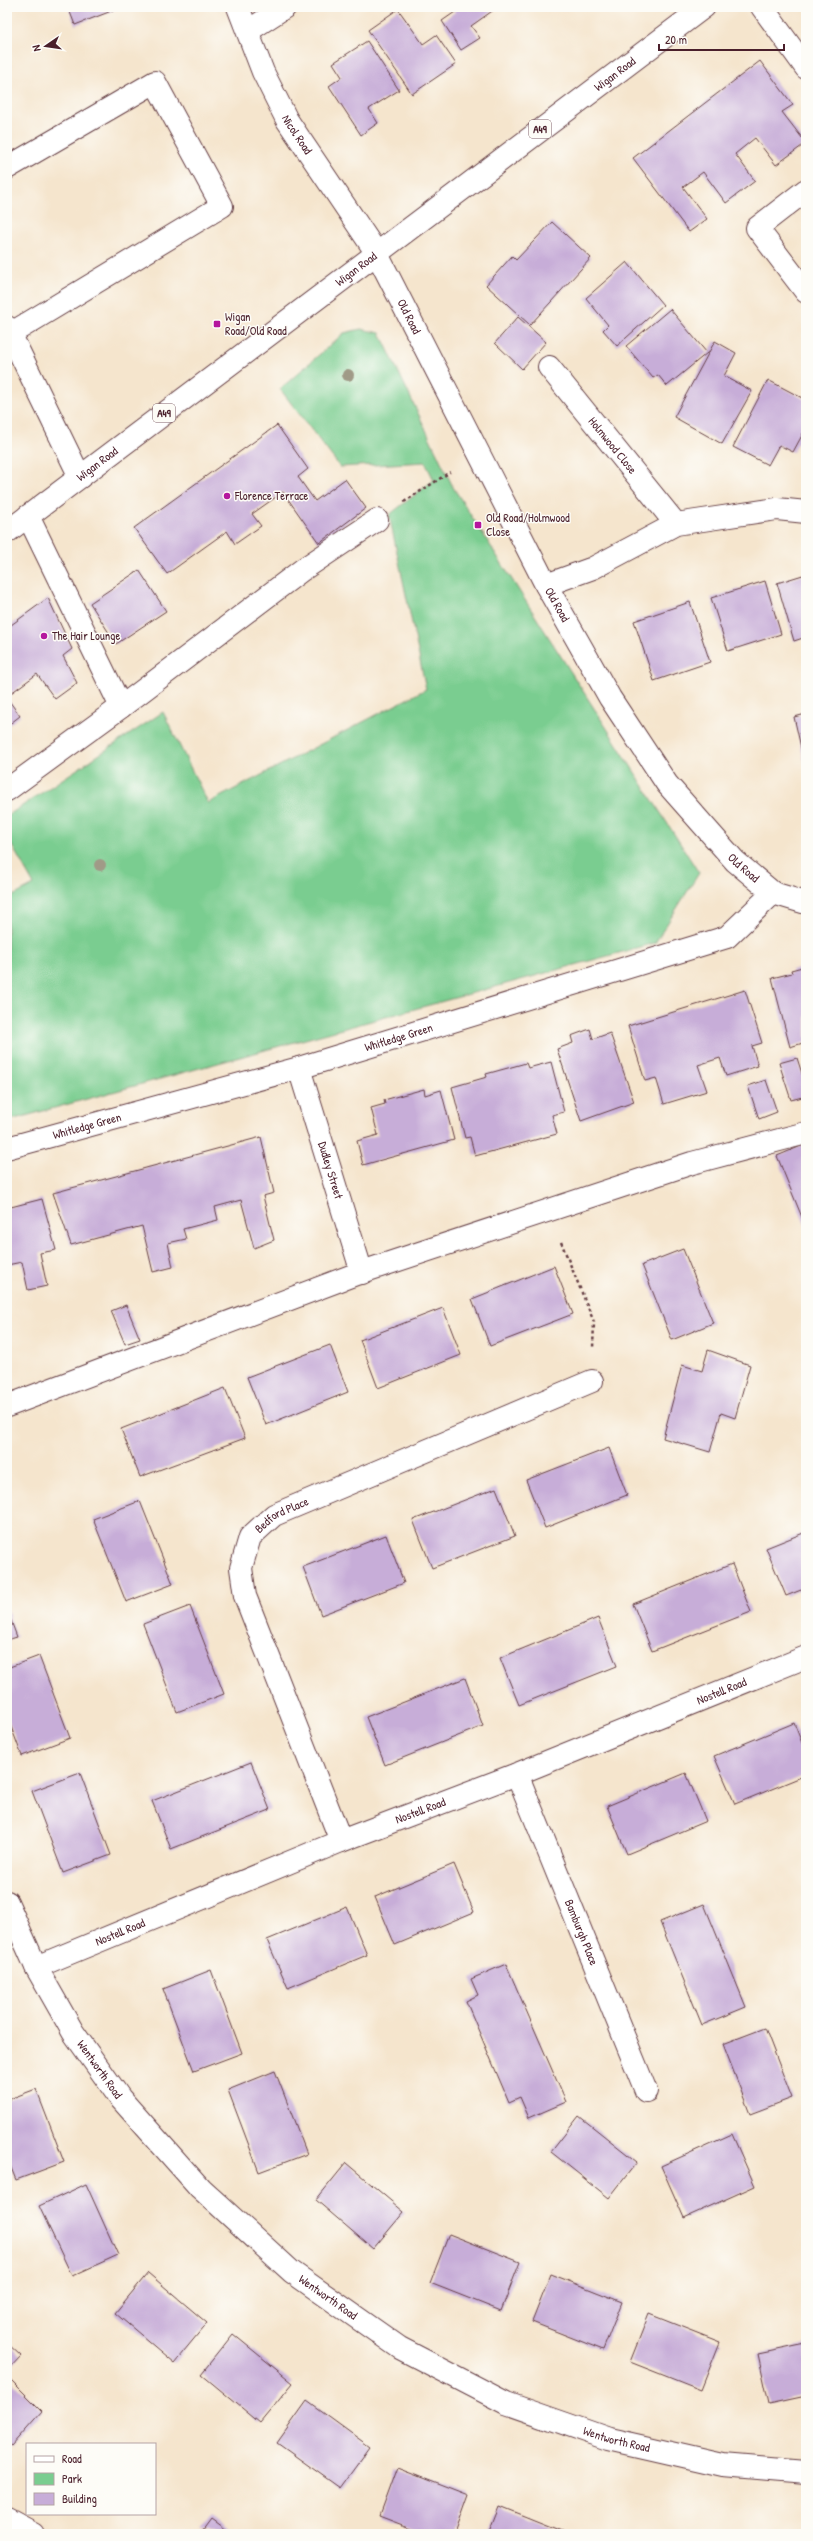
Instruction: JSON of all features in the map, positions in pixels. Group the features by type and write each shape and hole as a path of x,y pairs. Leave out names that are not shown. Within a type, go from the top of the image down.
{"street":[{"name":"Nicol Road","path":"238,7 263,72 286,120 376,252"},
{"path":"248,31 286,7"},
{"name":"Wigan Road","path":"7,532 376,252 704,7"},
{"path":"762,7 806,68"},
{"path":"7,168 155,82 222,206 9,331 80,477"},
{"path":"806,190 757,228 806,292"},
{"name":"Old Road","path":"376,252 546,585 610,698 667,784 735,861 773,893 806,903"},
{"name":"Holmwood Close","path":"549,367 676,524"},
{"path":"546,585 593,568 676,524 777,509 806,512"},
{"path":"28,516 121,707"},
{"path":"7,790 121,707 302,570 377,520"},
{"name":"Whitledge Green","path":"7,1148 299,1068 727,937 773,893"},
{"name":"Dudley Street","path":"299,1068 362,1273"},
{"path":"7,1406 362,1273 692,1163 806,1133"},
{"name":"Bedford Place","path":"341,1841 245,1596 241,1568 250,1537 274,1515 592,1381"},
{"name":"Nostell Road","path":"36,1967 341,1841 517,1774 806,1657"},
{"name":"Bamburgh Place","path":"517,1774 646,2091"},
{"name":"Wentworth Road","path":"7,1902 36,1967 73,2032 120,2098 200,2188 292,2272 400,2348 506,2403 609,2439 722,2465 806,2472"},
{"path":"7,2520 33,2534"}],"path":[{"path":"377,520 479,453"},
{"path":"548,1211 594,1322 592,1381"}],"green space":[{"path":"361,329 380,333 453,487 699,873 655,943 7,1121 7,899 34,885 7,837 7,816 163,712 208,803 426,689 389,515 434,480 425,462 340,467 280,389 344,333"}],"building":[{"path":"68,7 122,7 75,25"},
{"path":"452,7 498,7 471,26 480,38 461,50 442,21 455,12"},
{"path":"398,9 423,44 436,35 456,64 412,94 368,30"},
{"path":"367,41 399,90 369,109 378,123 361,135 329,86 342,77 333,63"},
{"path":"760,61 793,105 782,112 806,143 776,165 755,138 735,154 755,181 726,203 703,172 683,187 707,219 689,232 633,158"},
{"path":"552,222 591,258 530,325 486,285 512,256 516,260"},
{"path":"627,262 663,305 617,346 603,330 608,325 586,298"},
{"path":"670,309 707,353 667,386 658,375 653,378 626,346"},
{"path":"518,317 546,342 522,369 495,343"},
{"path":"715,341 736,353 724,376 752,391 722,444 674,417"},
{"path":"768,380 806,400 806,428 793,452 779,445 768,465 733,447"},
{"name":"Florence Terrace","path":"277,425 308,469 298,477 315,501 345,479 366,508 319,543 283,492 252,514 261,526 235,544 227,531 167,574 134,528"},
{"path":"139,570 166,611 116,644 90,603"},
{"path":"806,574 806,637 794,641 777,583"},
{"path":"765,581 781,634 728,651 711,598"},
{"path":"48,598 72,649 63,656 77,683 55,699 37,674 7,696 7,628"},
{"path":"690,602 710,662 654,681 634,621"},
{"path":"7,698 20,716 7,726"},
{"path":"806,714 806,765 805,765 794,717"},
{"path":"806,966 806,1042 790,1047 772,978 792,973 791,970"},
{"path":"745,990 762,1043 752,1046 758,1066 726,1076 720,1058 698,1065 707,1091 664,1104 656,1078 645,1081 628,1026"},
{"path":"590,1029 593,1039 610,1033 634,1102 581,1121 557,1049 573,1043 571,1036"},
{"path":"797,1058 806,1086 806,1096 791,1100 779,1063"},
{"path":"551,1062 564,1112 552,1115 557,1134 475,1156 470,1137 465,1138 452,1087 487,1077 486,1074 526,1063 528,1068"},
{"path":"766,1080 777,1112 759,1119 748,1086"},
{"path":"424,1089 425,1095 441,1090 454,1140 363,1165 357,1141 378,1135 371,1108 385,1104 384,1100"},
{"path":"261,1137 274,1193 263,1196 274,1240 254,1248 241,1200 215,1207 218,1220 183,1229 186,1239 168,1243 173,1267 153,1272 142,1226 71,1245 53,1193"},
{"path":"806,1144 806,1227 777,1156"},
{"path":"42,1199 56,1250 40,1253 47,1286 28,1290 22,1262 7,1265 7,1208"},
{"path":"683,1249 713,1323 672,1340 642,1265"},
{"path":"554,1266 573,1314 490,1346 472,1299"},
{"path":"126,1305 140,1339 125,1344 111,1311"},
{"path":"443,1308 461,1355 378,1388 360,1340"},
{"path":"330,1345 348,1392 266,1425 247,1377"},
{"path":"708,1350 750,1365 735,1418 721,1413 710,1452 663,1438 682,1365 702,1371"},
{"path":"225,1388 245,1438 140,1477 121,1429"},
{"path":"609,1448 627,1495 545,1528 526,1480"},
{"path":"496,1488 515,1536 432,1568 413,1520"},
{"path":"140,1501 173,1584 126,1602 93,1519"},
{"path":"806,1532 806,1588 786,1596 766,1548"},
{"path":"386,1535 404,1583 321,1615 303,1567"},
{"path":"732,1564 751,1612 652,1651 633,1604"},
{"path":"190,1606 224,1694 177,1712 143,1624"},
{"path":"7,1610 17,1637 7,1640"},
{"path":"598,1618 617,1666 519,1705 500,1658"},
{"path":"39,1656 70,1738 22,1756 7,1716 7,1668"},
{"path":"465,1678 483,1726 385,1765 366,1717"},
{"path":"794,1723 806,1753 806,1775 735,1804 714,1756"},
{"path":"251,1762 270,1810 171,1849 152,1801"},
{"path":"80,1773 111,1855 63,1873 32,1791"},
{"path":"686,1773 706,1821 627,1854 607,1806"},
{"path":"454,1864 474,1912 395,1945 375,1897"},
{"path":"704,1904 746,2007 702,2025 660,1922"},
{"path":"347,1907 367,1955 288,1988 267,1940"},
{"path":"506,1964 566,2102 529,2118 520,2097 509,2102 466,2001 478,1995 471,1979"},
{"path":"211,1970 242,2053 194,2071 163,1989"},
{"path":"765,2028 792,2098 750,2114 723,2044"},
{"path":"275,2071 307,2154 259,2172 228,2090"},
{"path":"36,2089 64,2162 16,2180 7,2158 7,2100"},
{"path":"579,2116 637,2162 609,2198 551,2152"},
{"path":"732,2134 755,2186 684,2218 661,2166"},
{"path":"346,2163 404,2212 373,2249 316,2200"},
{"path":"86,2184 118,2255 72,2276 39,2206"},
{"path":"449,2234 520,2262 501,2311 430,2283"},
{"path":"148,2273 207,2323 174,2363 115,2313"},
{"path":"551,2274 622,2302 603,2350 532,2322"},
{"path":"649,2314 720,2342 701,2390 630,2362"},
{"path":"233,2334 293,2383 260,2423 201,2374"},
{"path":"7,2343 21,2356 7,2371"},
{"path":"806,2344 806,2396 769,2404 758,2354"},
{"path":"7,2376 42,2411 11,2446 7,2443"},
{"path":"307,2401 370,2447 340,2488 277,2443"},
{"path":"397,2467 469,2495 455,2534 426,2534 379,2516"},
{"path":"499,2506 569,2534 488,2534"},
{"path":"211,2518 233,2534 199,2534"}],"place":[{"name":"Wigan Road/Old Road","path":"217,324"},
{"name":"Florence Terrace","path":"227,496"},
{"name":"Old Road/Holmwood Close","path":"478,525"},
{"name":"The Hair Lounge","path":"44,636"}]}
